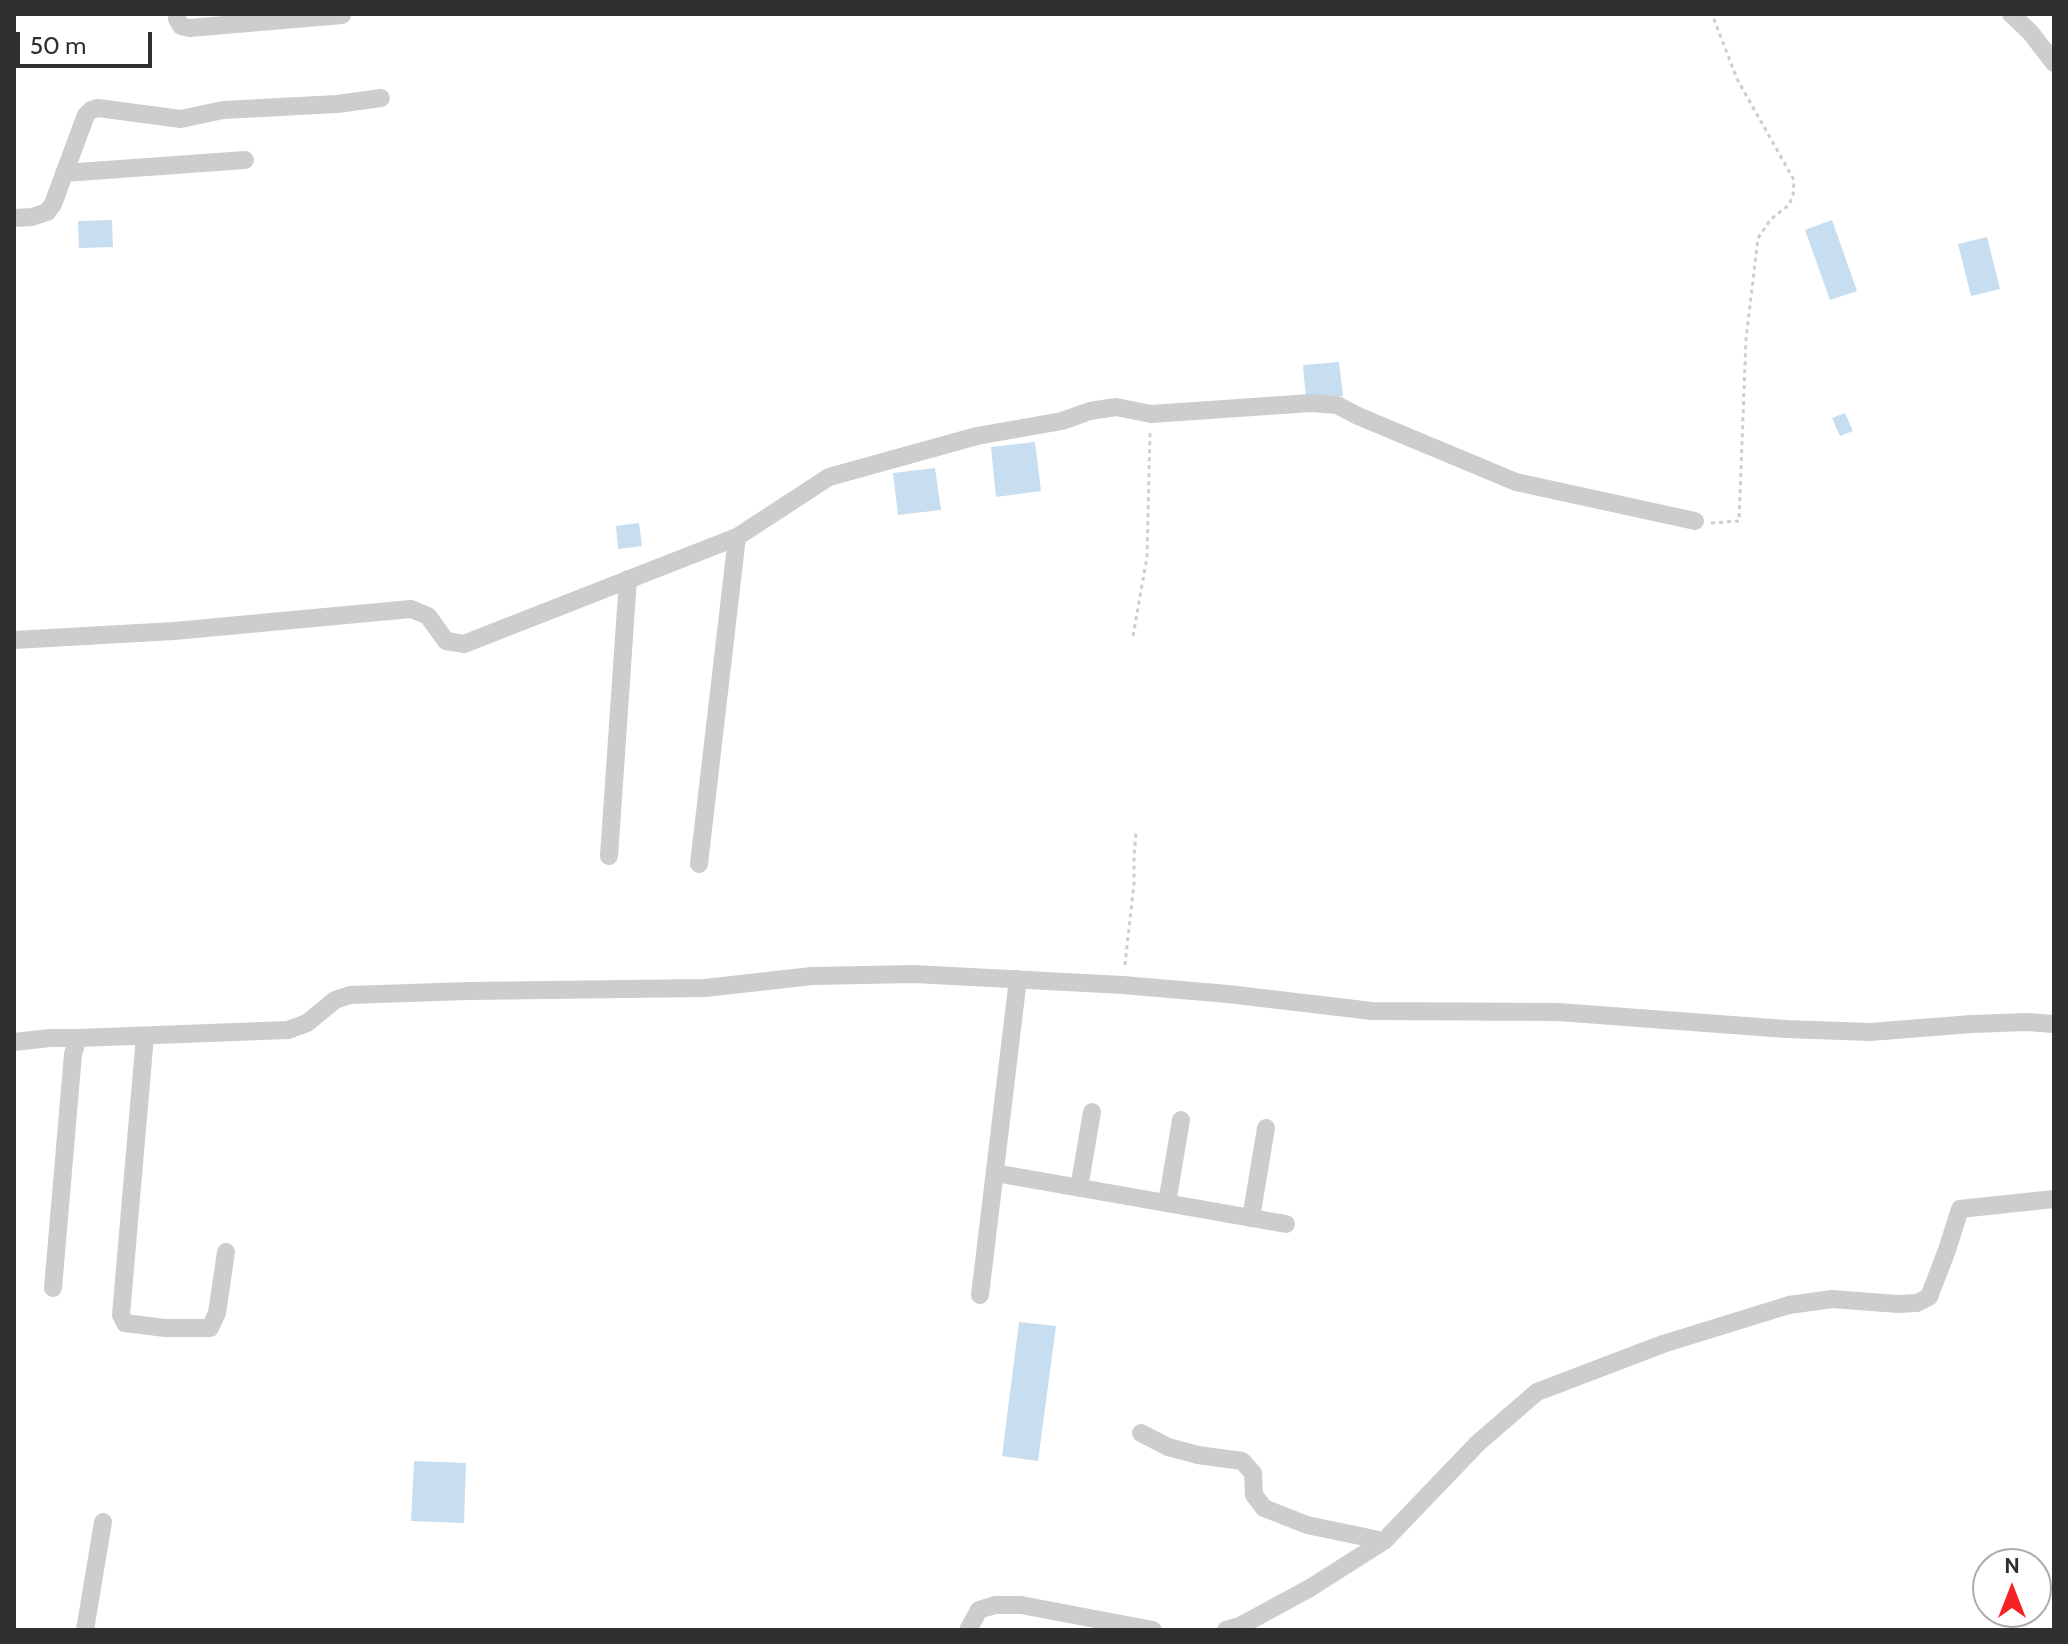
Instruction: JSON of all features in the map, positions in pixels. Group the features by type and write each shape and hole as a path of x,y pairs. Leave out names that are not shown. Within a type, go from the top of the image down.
{"street":[{"path":"177,14 181,26 190,28 342,15"},
{"path":"2011,14 2030,32 2054,63"},
{"path":"14,218 47,212 53,204 86,115 91,110 98,108 181,119 223,110 337,104 381,98"},
{"path":"64,173 245,160"},
{"path":"14,640 174,631 411,609 428,616 446,641 464,644 737,537 829,477 977,436 1062,421 1090,411 1116,407 1151,414 1311,403 1337,405 1516,482 1695,521"},
{"path":"699,864 737,537"},
{"path":"609,856 628,579"},
{"path":"14,1042 50,1038 288,1030 307,1023 335,1000 350,995 705,988 827,976 914,974 1123,985 1372,1011 1558,1012 1800,1030 1870,1032 1972,1024 2054,1024"},
{"path":"980,1295 1018,979"},
{"path":"145,1036 121,1315 125,1323 165,1328 210,1328 217,1313 226,1252"},
{"path":"53,1288 73,1054 78,1038"},
{"path":"1079,1188 1092,1112"},
{"path":"1167,1203 1181,1120"},
{"path":"1251,1218 1266,1128"},
{"path":"995,1173 1286,1224"},
{"path":"1226,1630 1240,1626 1310,1588 1384,1541 1478,1443 1537,1392 1663,1344 1789,1305 1832,1299 1917,1303 1929,1297 1960,1209 2054,1199"},
{"path":"1141,1433 1168,1447 1242,1461 1253,1473 1254,1495 1264,1508 1307,1525 1384,1541"},
{"path":"85,1630 103,1522"},
{"path":"968,1630 979,1610 995,1605 1021,1605 1153,1630"}],"path":[{"path":"1695,521 1717,524 1739,521 1746,339 1758,238 1771,219 1789,205 1794,180 1737,79 1712,14"},
{"path":"1133,636 1147,557 1151,414"},
{"path":"1123,985 1136,832"}],"water":[{"path":"112,220 113,247 79,248 78,221"},
{"path":"1832,220 1857,291 1830,300 1805,230"},
{"path":"1987,237 2000,289 1971,296 1958,244"},
{"path":"1339,362 1343,396 1306,399 1303,365"},
{"path":"1845,413 1853,431 1840,436 1832,418"},
{"path":"1035,442 1041,491 996,497 991,447"},
{"path":"935,468 941,510 898,515 893,473"},
{"path":"639,523 642,546 618,549 616,526"},
{"path":"1019,1322 1056,1326 1038,1461 1002,1456"},
{"path":"414,1461 466,1463 464,1523 411,1521"}]}
